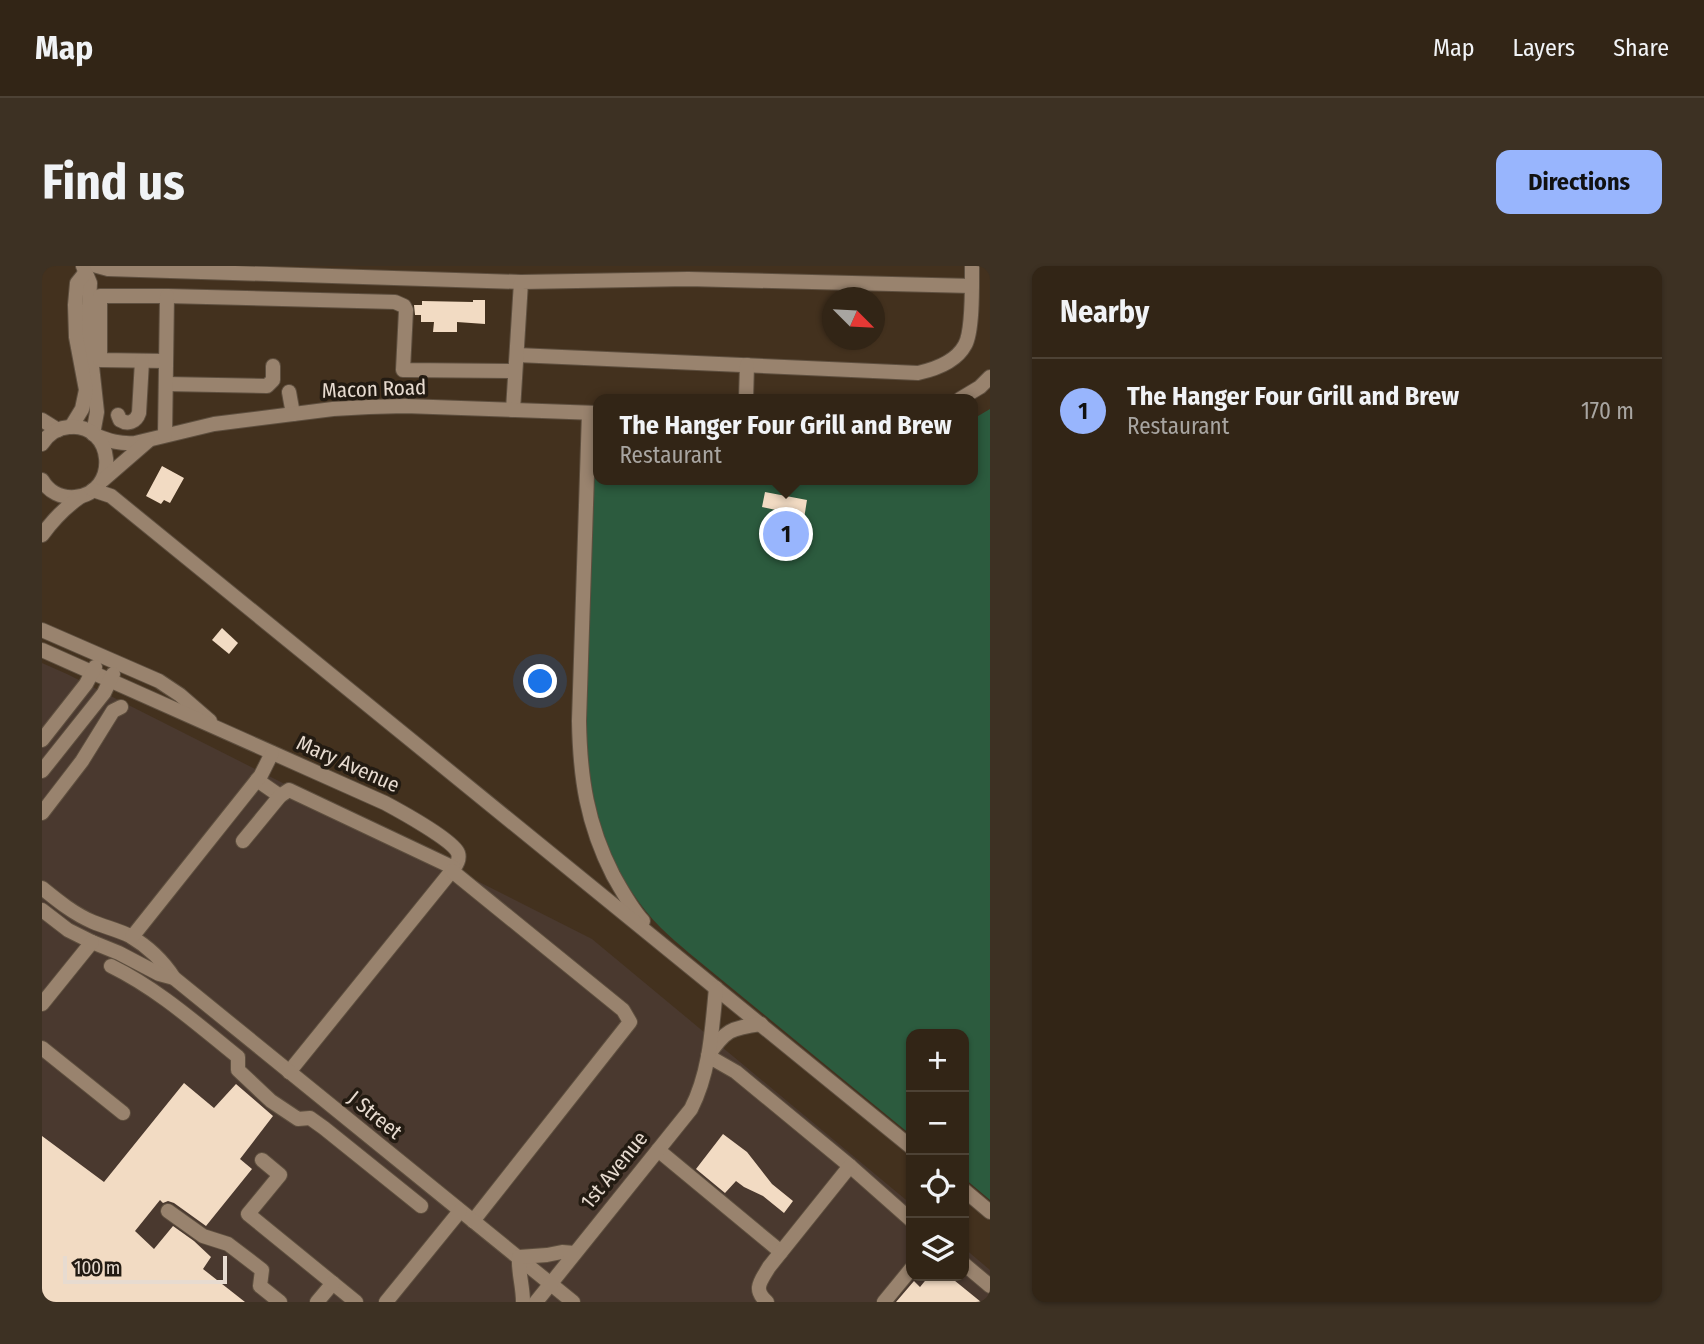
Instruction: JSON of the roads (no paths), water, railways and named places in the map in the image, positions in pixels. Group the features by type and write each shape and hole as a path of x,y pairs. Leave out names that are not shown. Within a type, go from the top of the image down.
{"street":[{"path":"517,355 918,373 936,369 954,359 966,344 972,266"},
{"path":"88,268 521,282 688,279 972,286"},
{"path":"53,434 82,409 86,390 76,337 75,305 77,283 88,268"},
{"path":"42,480 53,492 73,497 92,489 105,473 106,453 94,434 97,412 88,329 88,268"},
{"path":"513,410 521,282"},
{"path":"166,361 100,360 100,296 395,302 404,306 403,370 515,371"},
{"path":"159,436 166,384 167,296"},
{"path":"118,415 123,422 137,418 142,360"},
{"path":"746,394 747,365"},
{"path":"166,384 267,386 273,380 273,366"},
{"path":"968,394 990,377"},
{"path":"289,392 293,414"},
{"name":"Macon Road","path":"42,420 53,434 85,429 110,442 122,444 214,424 369,407 593,413"},
{"path":"593,434 579,722 583,788 597,842 623,893 639,918 672,952"},
{"name":"Macon Road","path":"42,536 65,508 159,436"},
{"path":"92,489 111,496 906,1143"},
{"name":"Mary Avenue","path":"42,630 159,681 180,695 219,729"},
{"name":"Mary Avenue","path":"42,650 407,815 454,848 458,861 453,870"},
{"path":"42,740 86,684 100,656"},
{"path":"42,771 104,693 118,663"},
{"path":"42,813 82,761 113,711 121,707"},
{"path":"132,937 257,780 272,753"},
{"path":"257,780 426,854 453,870 624,1010 630,1022 473,1222"},
{"path":"243,841 284,793"},
{"path":"289,1072 453,870"},
{"name":"J Street","path":"42,888 94,923 132,937 166,965 174,978 573,1302"},
{"name":"J Street","path":"42,910 68,930 159,975 174,978"},
{"path":"42,1004 92,942"},
{"path":"111,966 155,991 238,1057 237,1070 271,1101 298,1119 310,1118 421,1206"},
{"name":"1st Avenue","path":"536,1302 691,1109 698,1095 708,1056 716,988"},
{"name":"1st Avenue","path":"708,1056 727,1033 761,1024"},
{"path":"42,1048 123,1113"},
{"path":"708,1056 736,1072 909,1218"},
{"path":"658,1150 781,1252"},
{"path":"262,1160 280,1175 248,1214 356,1302"},
{"path":"767,1302 758,1291 769,1267 850,1166"},
{"path":"969,1194 990,1212"},
{"path":"168,1211 203,1236 228,1244 262,1270 260,1286 280,1302"},
{"path":"386,1302 460,1211"},
{"path":"523,1302 519,1257 574,1253"},
{"path":"969,1268 990,1286"},
{"path":"884,1302 906,1275"},
{"path":"317,1302 333,1283"}],"place":[{"name":"The Hanger Four Grill and Brew","path":"786,534"}]}
